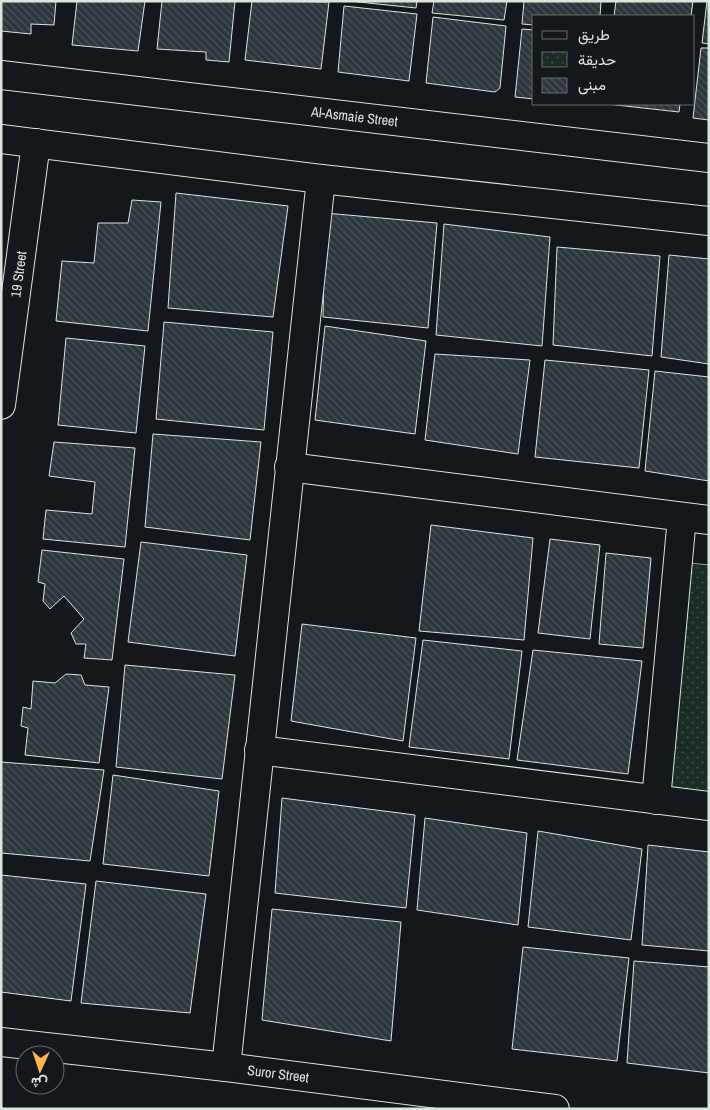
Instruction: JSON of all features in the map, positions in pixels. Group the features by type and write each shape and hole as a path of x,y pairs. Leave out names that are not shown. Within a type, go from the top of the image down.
{"street":[{"name":"Al-Asmaie Street","path":"1,75 709,158"},
{"path":"1,139 321,179 709,221"},
{"name":"19 Street","path":"1,405 36,143"},
{"path":"226,1066 321,179"},
{"path":"289,467 709,520"},
{"path":"656,800 682,517"},
{"path":"259,750 709,806"},
{"name":"Suror Street","path":"1,1042 226,1066 541,1108"}],"green space":[{"path":"690,563 709,565 709,799 667,794"}],"building":[{"path":"1,1 56,1 54,25 31,24 31,34 1,31"},
{"path":"77,1 145,1 138,51 72,45"},
{"path":"162,1 235,1 229,62 206,60 206,52 157,49"},
{"path":"252,1 329,2 321,69 245,60"},
{"path":"349,1 417,1 416,8"},
{"path":"434,1 507,1 504,20 432,13"},
{"path":"524,1 601,1 600,15 532,15 532,25 522,24"},
{"path":"616,1 693,1 691,15 614,15"},
{"path":"707,1 709,1 709,44 702,43"},
{"path":"344,6 417,14 409,81 338,72"},
{"path":"433,17 506,26 500,88 495,92 426,83"},
{"path":"522,29 532,30 532,99 515,97"},
{"path":"701,48 709,48 709,120 693,118"},
{"path":"616,105 680,105 679,112"},
{"path":"176,193 288,206 273,317 168,308"},
{"path":"132,200 161,202 148,331 56,321 62,261 94,263 98,223 128,223"},
{"path":"325,213 437,223 428,328 323,317"},
{"path":"444,224 550,237 542,346 436,335"},
{"path":"557,247 660,256 652,356 553,345"},
{"path":"669,255 709,259 709,364 661,357"},
{"path":"164,322 273,332 264,430 156,419"},
{"path":"325,326 426,341 415,434 315,420"},
{"path":"66,338 145,346 136,433 58,425"},
{"path":"435,354 530,360 518,454 425,440"},
{"path":"545,360 649,370 639,468 535,457"},
{"path":"655,371 709,377 709,481 645,471"},
{"path":"153,434 261,442 250,540 145,527"},
{"path":"54,442 135,448 125,547 43,539 46,510 92,514 95,482 49,476"},
{"path":"431,525 533,538 524,640 419,631"},
{"path":"550,539 600,545 590,639 538,633"},
{"path":"141,542 247,555 235,656 128,642"},
{"path":"42,550 124,559 112,660 84,658 86,644 76,644 71,633 84,619 64,596 50,609 43,601 45,584 38,582"},
{"path":"606,553 651,558 643,648 599,644"},
{"path":"302,624 416,638 403,741 291,721"},
{"path":"423,640 522,651 509,759 409,747"},
{"path":"533,650 642,661 628,774 517,760"},
{"path":"125,665 235,675 222,779 116,767"},
{"path":"66,674 81,675 85,685 109,687 99,763 25,755 28,728 21,726 23,707 31,709 33,681 55,683"},
{"path":"1,762 104,770 90,861 1,853"},
{"path":"113,775 219,791 209,876 103,864"},
{"path":"282,798 415,815 406,908 275,893"},
{"path":"425,818 527,833 518,925 417,910"},
{"path":"538,831 642,849 631,940 528,927"},
{"path":"648,845 709,852 709,951 642,945"},
{"path":"1,875 86,884 71,1001 1,992"},
{"path":"96,881 206,894 190,1013 81,1003"},
{"path":"272,909 401,922 391,1041 262,1020"},
{"path":"523,947 629,958 617,1061 512,1049"},
{"path":"634,961 709,967 709,1073 627,1063"}]}
